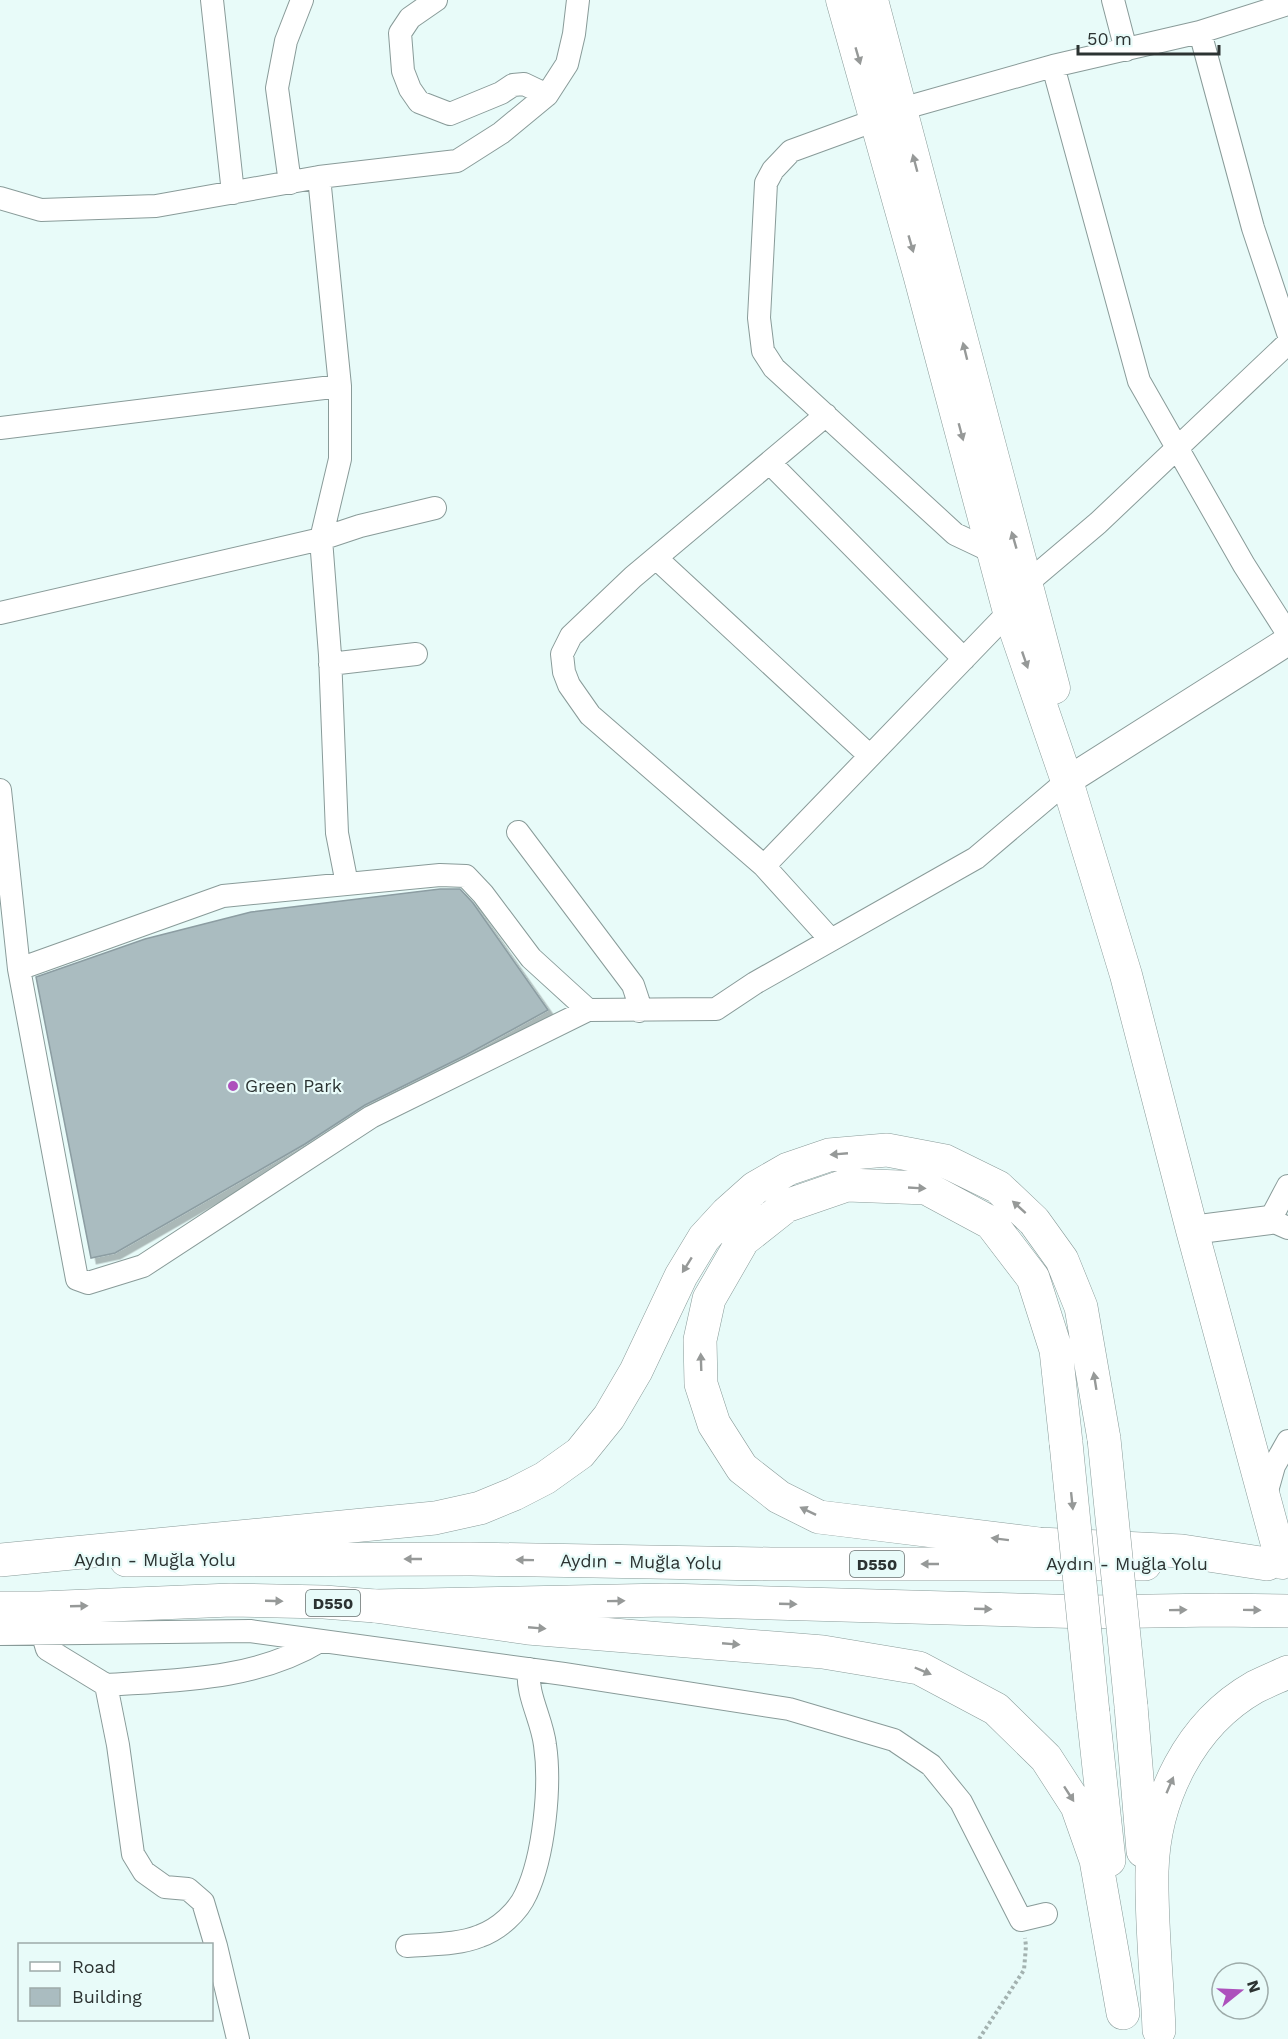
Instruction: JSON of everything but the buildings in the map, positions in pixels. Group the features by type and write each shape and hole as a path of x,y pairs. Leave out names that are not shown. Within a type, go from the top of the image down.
{"highway":[{"path":"0,1561 435,1518 480,1508 514,1494 545,1478 580,1453 609,1417 636,1371 681,1276 704,1238 755,1188 788,1169 829,1155 887,1150 945,1161 998,1187 1034,1221 1062,1260 1082,1306 1104,1439 1131,1706 1160,2035"},
{"path":"1124,2026 1093,1713 1066,1443 1056,1350 1033,1278 991,1223 926,1188 847,1185 786,1206 743,1240 710,1299 700,1340 701,1384 714,1424 742,1468 779,1497 819,1517 1039,1544 1182,1551 1279,1564"},
{"name":"Aydın - Muğla Yolu","path":"0,1561 471,1559 771,1564 1279,1564"},
{"name":"D550","path":"0,1608 41,1620 231,1600 324,1602 375,1606 666,1600 1089,1612 1288,1611"},
{"path":"375,1606 528,1628 823,1652 909,1666 919,1668 996,1709 1046,1758 1077,1806 1096,1860 1124,2026"},
{"path":"1160,2035 1152,1869 1158,1828 1168,1786 1191,1745 1217,1715 1254,1688 1288,1672"}],"main road":[{"path":"842,0 888,115 1026,584 1053,678 1067,781"},
{"path":"872,0 888,115 919,274 1009,612 1067,781 1126,975 1265,1499 1279,1564"}],"street":[{"path":"212,0 233,193"},
{"path":"290,183 277,88 286,41 302,0"},
{"path":"436,0 410,18 400,33 403,71 410,89 419,102 450,114 501,93 513,85 524,84 547,95"},
{"path":"0,198 41,210 156,206 319,177 457,161 501,133 547,95 567,64 574,34 578,0"},
{"path":"1113,0 1126,50"},
{"path":"993,552 955,534 774,368 763,351 759,318 766,183 773,170 791,151 888,115 1053,66 1200,32 1288,4"},
{"path":"1200,32 1253,228 1288,333"},
{"path":"1053,66 1139,381 1244,565 1288,634"},
{"path":"319,177 340,386 340,459 321,539 330,664 337,833 347,884"},
{"path":"1026,584 1098,524 1288,343"},
{"path":"0,428 340,386"},
{"path":"826,416 656,558 571,636 562,654 564,672 569,685 590,715 764,866 831,940"},
{"path":"770,463 964,659"},
{"path":"0,613 321,539 360,526 435,508"},
{"path":"656,558 870,756"},
{"path":"764,866 1009,612"},
{"path":"0,790 20,969 77,1279 88,1283 142,1266 371,1117 588,1010 716,1009 755,983 976,858 1067,781 1288,641"},
{"path":"330,664 416,654"},
{"path":"518,832 633,985 639,1011"},
{"path":"20,969 224,896 440,875 466,876 483,894 531,958 588,1010"},
{"path":"1192,1230 1279,1224 1288,1186"},
{"path":"1265,1499 1274,1466 1288,1441"},
{"path":"41,1620 47,1649 106,1685 202,1679 270,1664 303,1651 320,1641"},
{"path":"0,1634 41,1620 250,1631 529,1669 789,1709 894,1740 931,1764 961,1802 1021,1920 1046,1914"},
{"path":"407,1946 466,1941 481,1936 507,1919 526,1895 543,1830 548,1780 544,1740 529,1689 529,1669"},
{"path":"106,1685 118,1744 133,1854 144,1872 165,1887 188,1889 203,1902 238,2039"}],"path":[{"path":"979,2039 1024,1970 1026,1946 1021,1920"}],"place":[{"name":"Green Park","path":"233,1086"}]}
